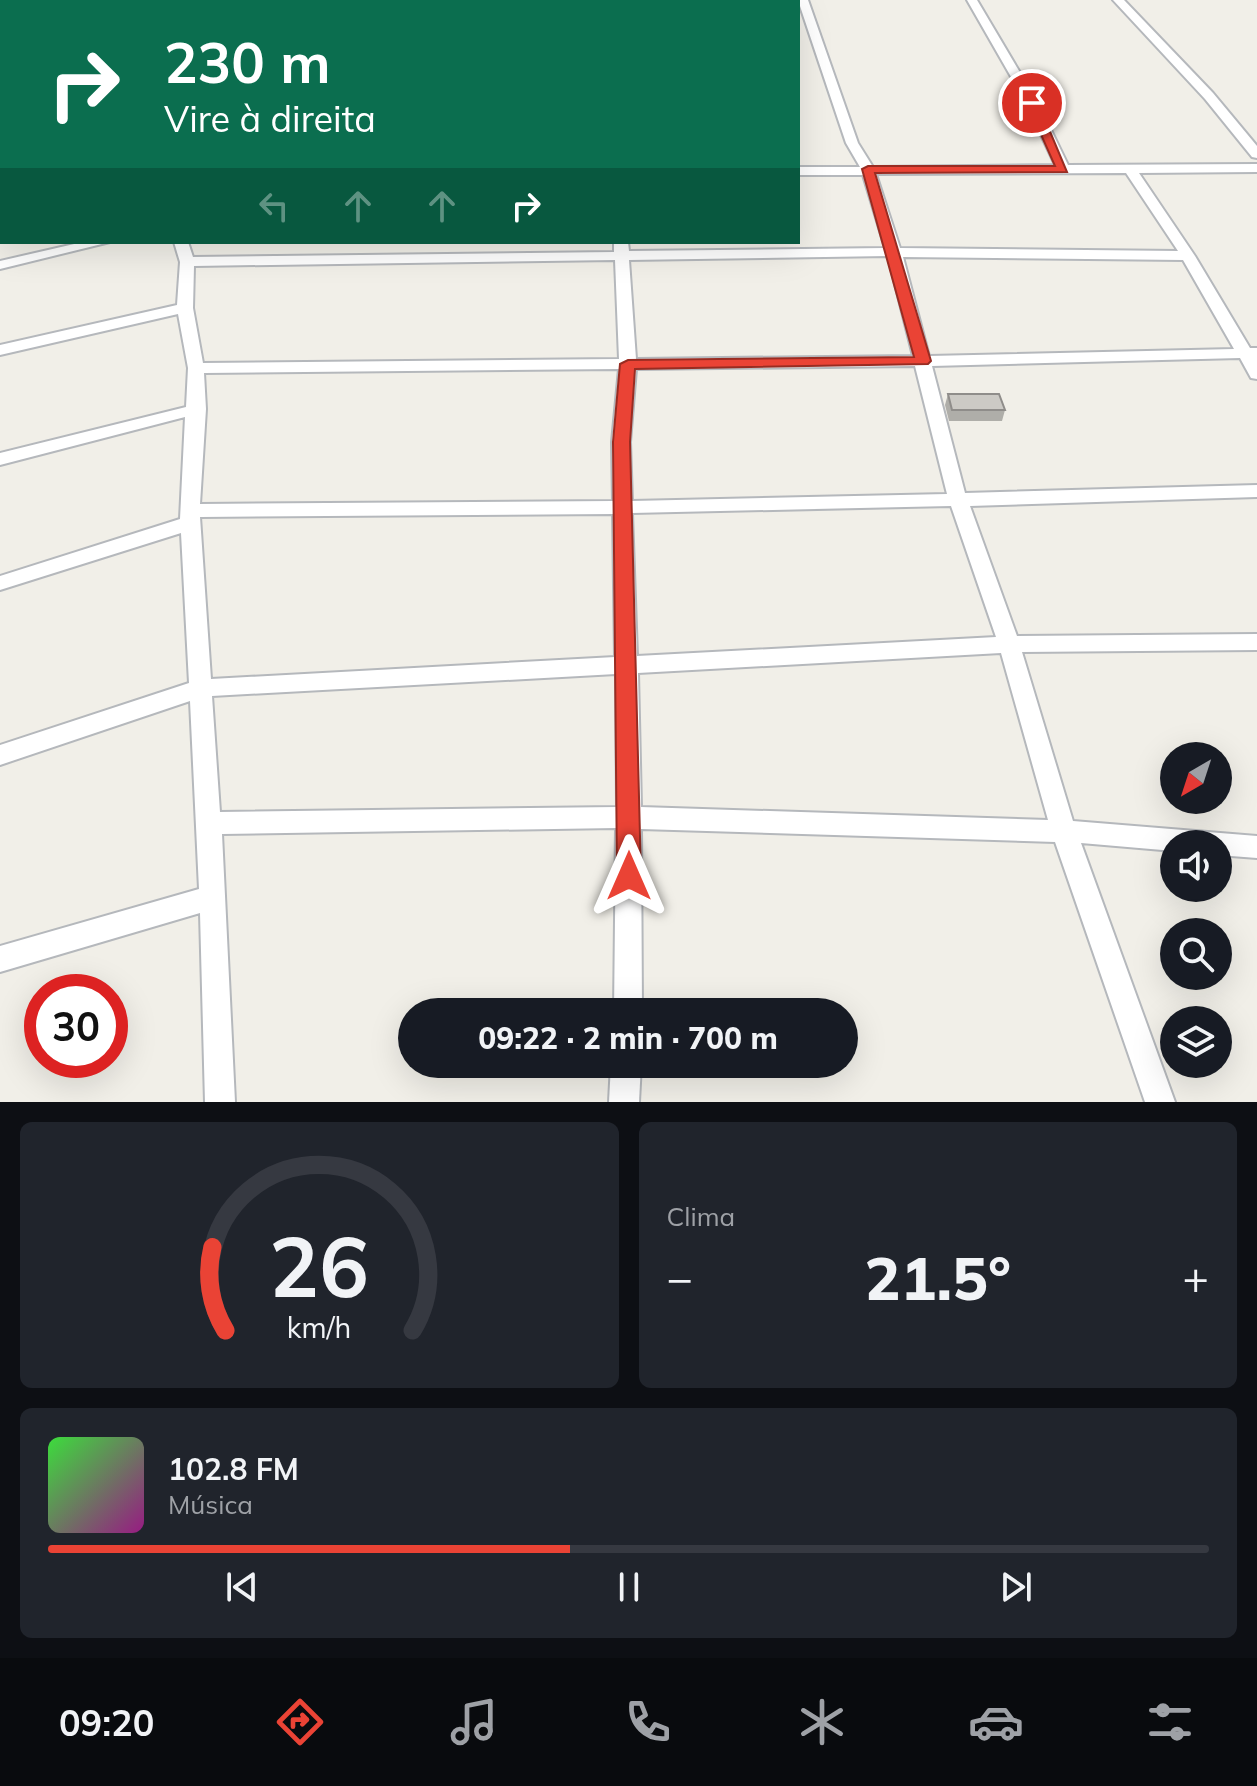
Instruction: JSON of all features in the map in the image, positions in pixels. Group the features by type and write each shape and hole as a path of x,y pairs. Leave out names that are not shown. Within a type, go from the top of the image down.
{"street":[{"path":"803,0 852,143 868,169 894,252 957,497 1009,644 1064,831 1160,1102"},
{"path":"972,0 1032,103 1063,169"},
{"path":"1118,0 1209,96 1257,154"},
{"path":"800,171 1257,168"},
{"path":"1131,171 1250,353 1257,374"},
{"path":"0,265 94,244"},
{"path":"220,1102 213,897 190,517 197,409 196,368 185,308 184,252 622,250 1188,256"},
{"path":"622,250 628,364 621,442 628,998"},
{"path":"0,350 185,308"},
{"path":"196,368 923,361 1250,353"},
{"path":"0,459 197,409"},
{"path":"0,583 190,517 1257,491"},
{"path":"0,755 201,688 1009,644 1257,642"},
{"path":"207,823 628,818 1064,831 1257,847"},
{"path":"0,959 213,897"},
{"path":"624,1102 625,1078"}],"building":[{"path":"948,394 999,394 1005,410 952,410"}],"route":[{"path":"629,876 621,442 628,364 923,361 868,169 1063,169 1032,103"}]}
